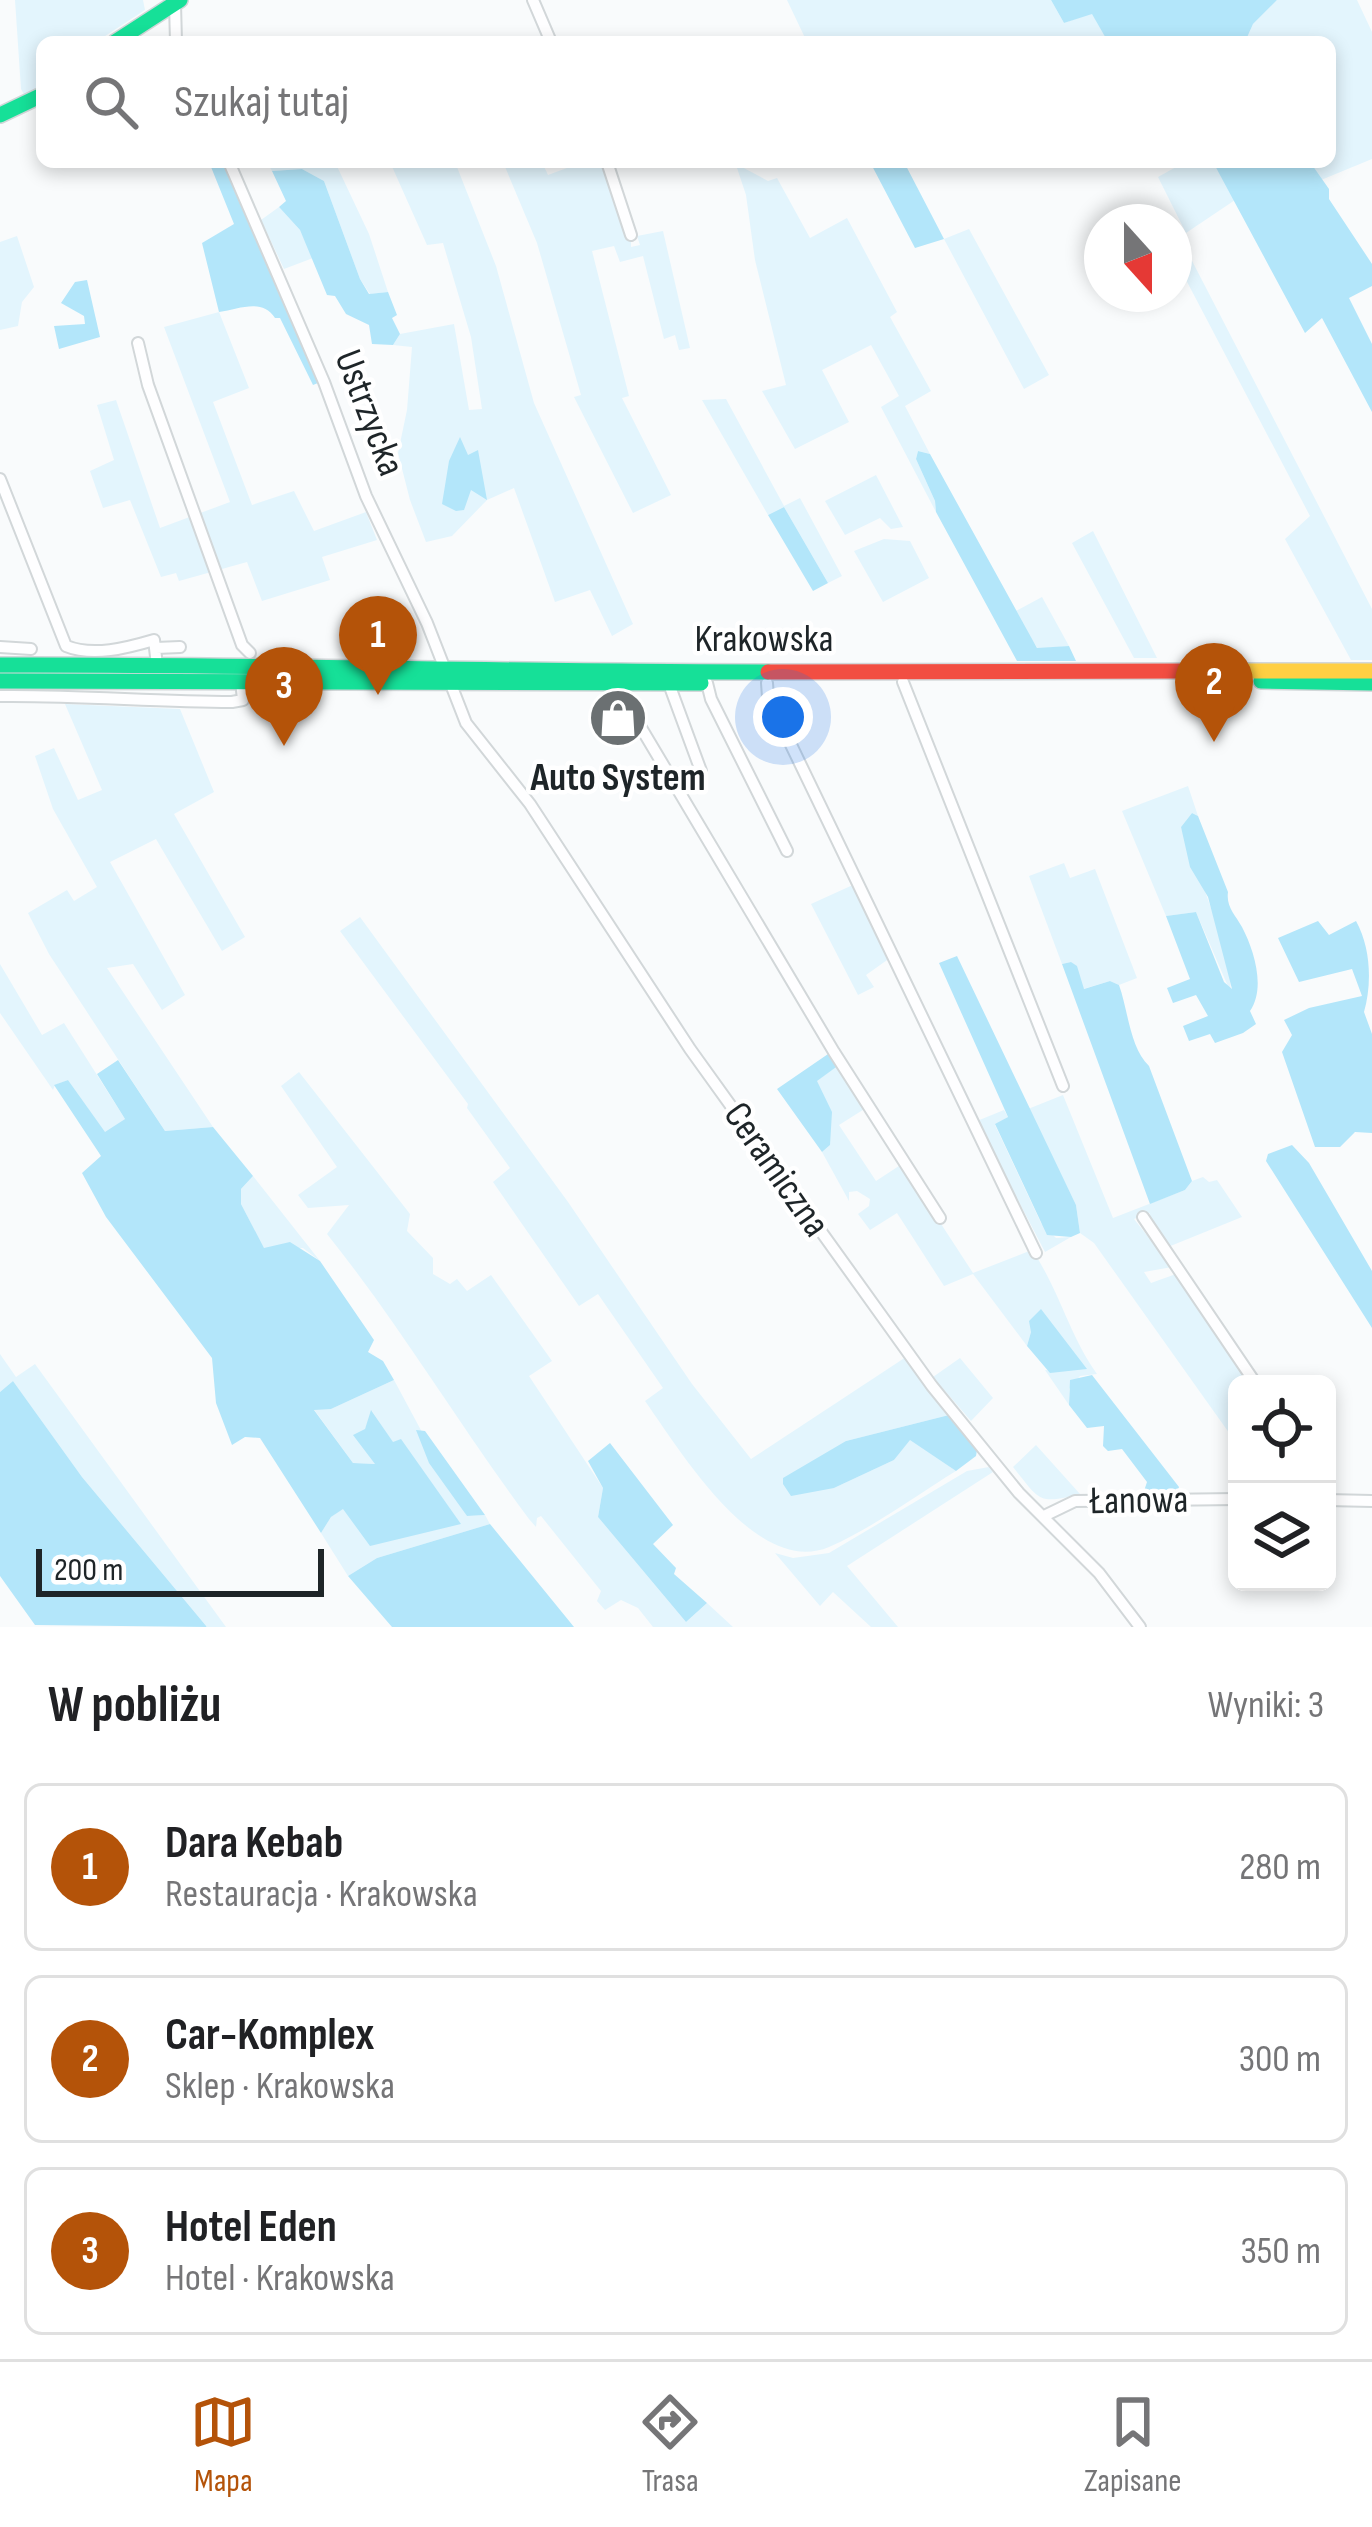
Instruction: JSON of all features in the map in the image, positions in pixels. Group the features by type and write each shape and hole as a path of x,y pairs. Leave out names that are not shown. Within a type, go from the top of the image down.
{"main road":[{"path":"124,36 177,1"},
{"path":"0,115 36,98"},
{"name":"Krakowska","path":"0,665 156,657 331,664 448,678 615,684 1372,683"},
{"name":"Krakowska","path":"0,681 1372,670"}],"street":[{"path":"533,0 548,36"},
{"path":"176,36 177,1"},
{"name":"Ustrzycka","path":"232,168 331,400 366,496 448,678"},
{"path":"609,168 631,235"},
{"path":"138,343 148,385 242,645 250,652"},
{"name":"Krakowska","path":"0,479 66,646 114,650 154,640 156,657"},
{"path":"0,647 31,650"},
{"path":"156,657 180,647"},
{"name":"Ceramiczna","path":"448,678 466,723 530,804 690,1049 819,1232 965,1429 1019,1493 1099,1573 1140,1627"},
{"name":"Krakowska","path":"0,696 232,702 243,700 241,681"},
{"path":"903,682 1063,1086"},
{"path":"669,683 701,771"},
{"path":"707,683 787,851"},
{"name":"Krakowska","path":"767,683 768,697 1036,1252"},
{"path":"615,684 834,1052 940,1218"},
{"path":"1143,1217 1250,1375"},
{"name":"Łanowa","path":"1044,1516 1075,1501 1228,1499"},
{"path":"1336,1500 1372,1501"}],"shaded area":[{"path":"15,0 143,0 145,10 105,36 36,36 36,91 25,96"},
{"path":"787,0 1051,0 1064,23 1092,13 1105,36 804,36"},
{"path":"1051,0 1277,0 1248,36 1105,36 1092,14 1064,23"},
{"path":"1277,0 1357,0 1372,32 1372,159 1321,180 1314,168 1336,168 1336,36 1248,36"},
{"path":"211,168 227,168 318,383 313,385 280,318 257,307 219,312 202,243 234,224"},
{"path":"270,168 338,168 369,234 388,292 370,294 360,279 324,181 302,169"},
{"path":"393,168 457,168 496,266 534,403 633,624 612,636 590,590 555,602 514,488 487,500 452,536 426,542 398,453 412,347 393,345 400,334 454,324 469,410 482,409 471,337 443,243 427,245"},
{"path":"506,168 545,168 548,175 567,168 605,168 631,235 631,247 640,245 637,236 663,231 690,348 679,350 675,335 664,339 643,256 620,262 614,246 592,251 629,396 622,398 671,495 633,513 574,397 581,395 537,243"},
{"path":"737,168 768,181 777,178 810,238 847,218 897,312 890,317 931,391 905,406 930,454 918,451 916,459 936,512 881,407 899,396 871,345 822,370 849,422 795,449 762,391 786,385 755,260 746,195"},
{"path":"873,168 907,168 944,239 915,248"},
{"path":"1174,168 1216,168 1235,200 1192,229 1192,204 1172,204 1158,177"},
{"path":"1216,168 1314,168 1329,189 1329,199 1372,264 1372,286 1349,298 1372,344 1372,412 1322,318 1305,333"},
{"path":"302,169 324,181 369,294 388,292 400,334 393,345 372,344 369,325 346,314 335,296 327,295 300,230 279,207 286,201 272,171"},
{"path":"279,207 300,230 313,258 284,269 261,220"},
{"path":"969,229 1049,375 1024,389 944,239"},
{"path":"17,236 34,287 22,302 18,326 0,330 0,242"},
{"path":"1192,261 1372,609 1372,660 1351,660 1285,539 1310,516 1192,291"},
{"path":"87,280 100,337 59,349 54,326 85,324 84,316 61,303 75,282"},
{"path":"219,312 249,388 213,402 252,505 294,491 314,531 366,512 377,540 322,557 330,580 262,601 247,562 179,581 176,573 161,577 130,500 103,508 90,471 114,460 97,405 116,400 160,528 230,502 164,327"},
{"path":"726,399 784,506 800,498 842,576 828,583 784,507 768,515 702,400"},
{"path":"460,437 468,455 478,450 487,500 471,490 464,510 456,511 442,504 449,461"},
{"path":"918,451 930,454 1037,648 1069,646 1076,661 1017,661 936,512 916,459"},
{"path":"876,475 903,527 891,529 880,518 845,535 825,501"},
{"path":"784,507 828,583 813,591 768,515"},
{"path":"1093,531 1157,658 1134,658 1072,543"},
{"path":"884,539 910,541 929,578 883,602 854,551"},
{"path":"1042,597 1069,646 1038,649 1014,612"},
{"path":"65,704 180,709 214,792 174,814 245,937 222,951 156,839 110,862 185,995 162,1010 133,964 107,968 213,1127 165,1131 49,954 28,913 67,890 74,901 97,887 53,809 35,756 54,748 78,800 102,790"},
{"path":"1188,786 1198,816 1192,813 1181,827 1227,957 1230,991 1196,912 1166,916 1122,811"},
{"path":"1192,813 1198,816 1230,906 1251,947 1258,980 1250,1011 1256,1024 1215,1043 1210,1034 1189,1041 1183,1026 1208,1016 1196,995 1173,1003 1167,988 1190,979 1166,916 1196,912 1224,982 1232,989 1208,897 1190,867 1181,827"},
{"path":"1064,863 1070,878 1095,869 1137,978 1083,989 1071,962 1062,964 1029,876"},
{"path":"855,884 890,958 866,975 874,987 858,995 811,904"},
{"path":"360,917 568,1202 692,1384 751,1459 906,1357 949,1415 846,1441 834,1488 894,1460 910,1439 956,1471 845,1539 802,1552 774,1544 723,1504 645,1401 663,1388 598,1294 579,1306 493,1182 510,1168 340,931"},
{"path":"1318,921 1329,935 1356,921 1369,966 1364,1012 1372,1034 1372,1133 1355,1132 1340,1147 1315,1147 1282,1052 1292,1035 1284,1020 1309,1008 1362,996 1352,969 1299,982 1278,938"},
{"path":"957,956 1076,1205 1080,1233 1071,1237 1047,1235 995,1124 1008,1117 939,963"},
{"path":"0,964 42,1035 64,1023 125,1119 105,1133 68,1080 53,1090 0,1013"},
{"path":"1062,964 1077,966 1084,989 1110,981 1119,985 1134,1039 1149,1066 1192,1181 1185,1190 1150,1204"},
{"path":"831,1052 839,1065 817,1081 832,1112 830,1145 822,1152 777,1089"},
{"path":"118,1060 165,1131 213,1127 253,1176 241,1189 241,1204 264,1248 290,1242 320,1261 374,1340 368,1352 383,1361 394,1380 331,1409 314,1410 353,1463 375,1464 353,1435 365,1429 371,1410 393,1442 401,1439 461,1524 370,1546 343,1509 321,1533 260,1438 245,1437 232,1445 216,1403 212,1358 106,1217 82,1173 101,1156 54,1085 68,1080 105,1132 125,1119 97,1074"},
{"path":"839,1065 866,1108 839,1125 876,1181 902,1164 973,1273 1032,1250 1097,1374 1080,1376 1069,1389 1069,1405 1045,1370 1064,1371 1031,1332 1027,1346 973,1274 944,1286 897,1213 870,1230 858,1214 870,1199 857,1191 849,1192 849,1201 822,1152 830,1145 816,1081"},
{"path":"299,1072 410,1214 407,1231 433,1258 433,1274 450,1284 457,1279 467,1291 491,1275 552,1361 529,1376 603,1488 598,1517 686,1622 707,1603 733,1627 653,1627 638,1608 621,1600 605,1610 597,1601 601,1591 541,1516 536,1527 529,1519 327,1234 349,1205 308,1208 298,1195 337,1167 281,1086"},
{"path":"1063,1095 1113,1218 1185,1190 1203,1177 1209,1182 1217,1180 1242,1217 1168,1247 1150,1213 1134,1219 1172,1267 1144,1272 1151,1283 1176,1274 1245,1375 1228,1375 1228,1431 1094,1243 1080,1233 1076,1205 1028,1109"},
{"path":"1004,1110 1008,1117 995,1125 1041,1223 1056,1238 1071,1237 1045,1252 977,1121"},
{"path":"1292,1145 1309,1163 1372,1271 1372,1328 1266,1161 1268,1154"},
{"path":"253,1176 320,1261 303,1248 264,1249 241,1204 241,1189"},
{"path":"1041,1309 1087,1369 1050,1373 1027,1346 1029,1321"},
{"path":"0,1354 16,1377 35,1364 226,1627 207,1627 82,1477 13,1381 0,1392"},
{"path":"960,1358 993,1398 971,1421 933,1377"},
{"path":"1092,1375 1179,1487 1176,1496 1147,1495 1147,1482 1122,1449 1108,1451 1103,1446 1104,1426 1087,1428 1069,1405 1070,1380"},
{"path":"394,1380 467,1516 485,1515 490,1524 377,1558 348,1576 321,1533 343,1508 426,1530 460,1523 401,1440 393,1443 372,1411 365,1429 377,1464 353,1463 313,1408 331,1409"},
{"path":"13,1381 82,1477 207,1627 35,1625 0,1576 0,1392"},
{"path":"949,1415 977,1450 956,1471 910,1440 894,1460 834,1488 791,1496 783,1484 783,1478 846,1441"},
{"path":"416,1430 425,1431 485,1515 467,1516 429,1463"},
{"path":"610,1443 673,1525 653,1544 676,1568 674,1574 707,1603 686,1622 598,1517 603,1488 588,1461"},
{"path":"1036,1445 1080,1494 1047,1499 1029,1487 1013,1467"},
{"path":"989,1467 993,1472 847,1566 898,1627 871,1627 833,1592 820,1606 775,1553 793,1558 829,1553 967,1471"},
{"path":"490,1524 574,1627 392,1627 348,1576 377,1558"}],"traffic: fast":[{"path":"124,36 180,0"},
{"path":"0,115 36,98"},
{"path":"0,665 768,672"},
{"path":"0,681 701,683"},
{"path":"1261,681 1372,683"}],"traffic: slow":[{"path":"1186,671 1372,671"}],"traffic: jam":[{"path":"768,672 1186,671"}],"place":[{"name":"Dara Kebab","path":"378,695"},
{"name":"Auto System","path":"618,718"},
{"name":"Car-Komplex","path":"1214,742"},
{"name":"Hotel Eden","path":"284,746"}]}
